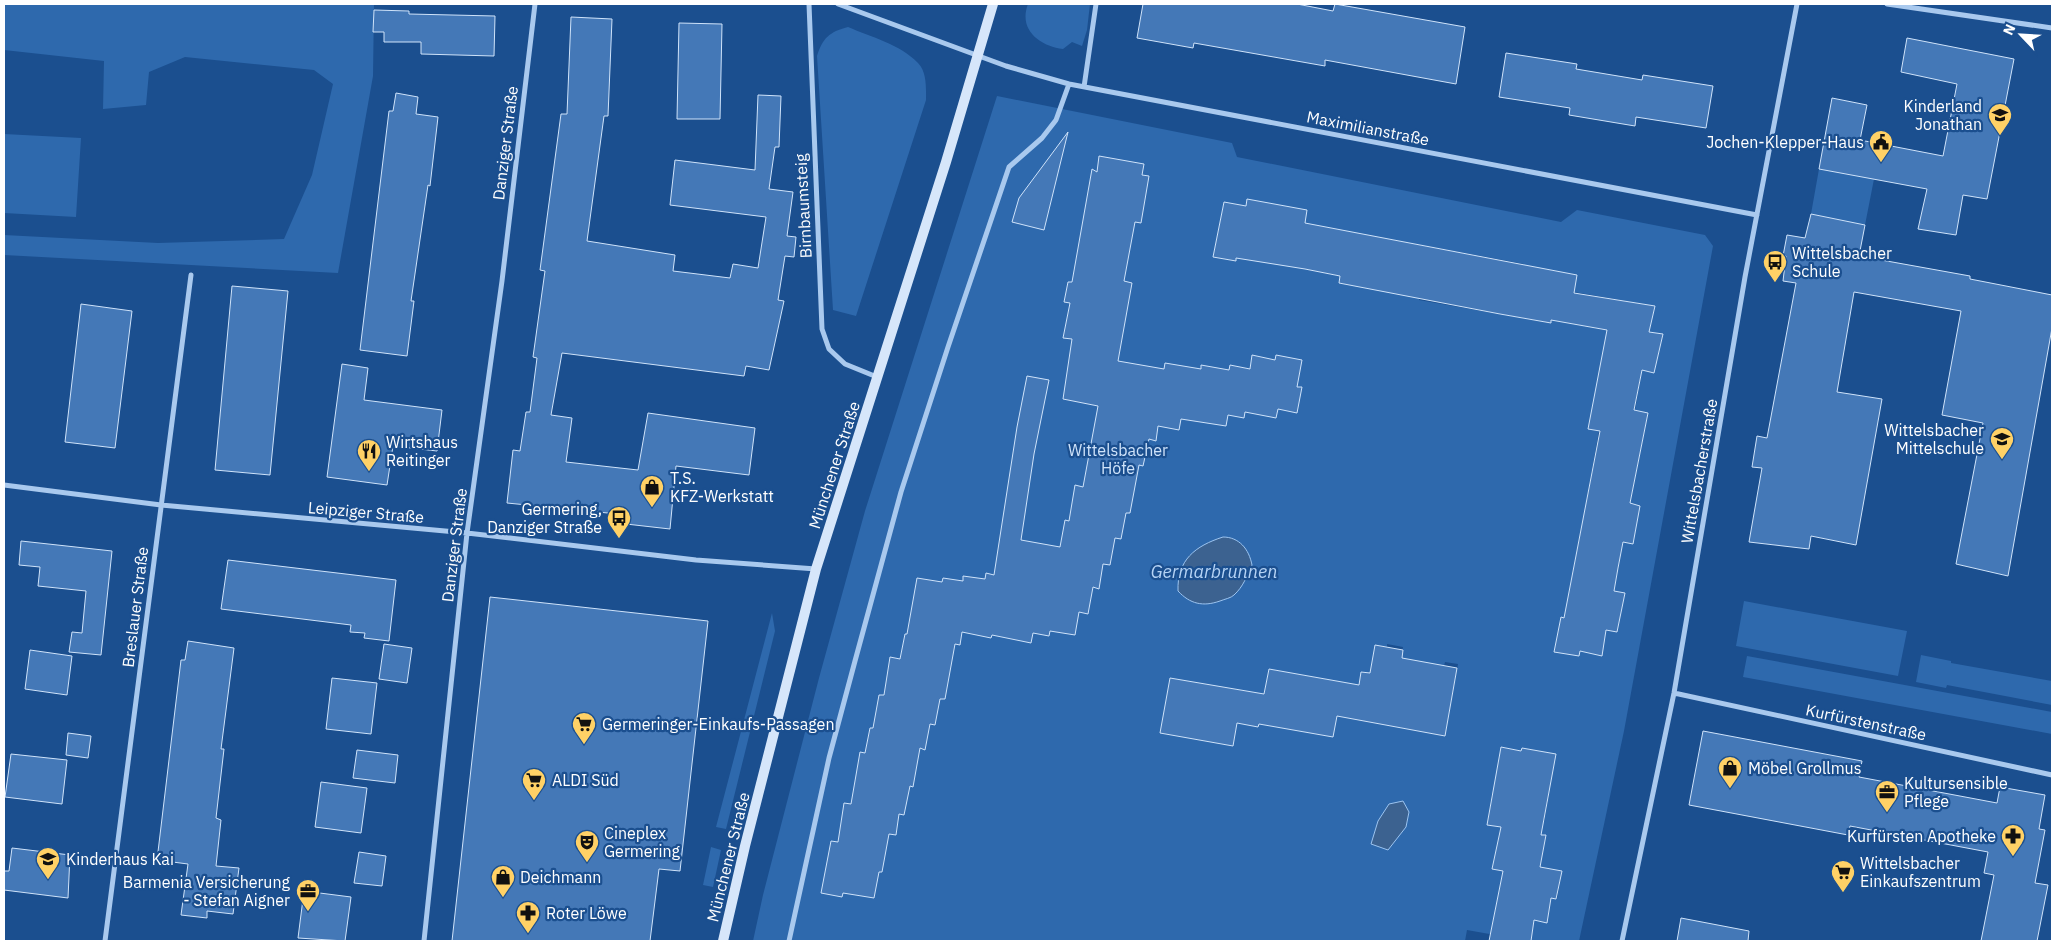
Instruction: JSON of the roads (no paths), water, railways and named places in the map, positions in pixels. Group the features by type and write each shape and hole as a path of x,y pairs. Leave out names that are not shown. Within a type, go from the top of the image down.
{"street":[{"name":"Danziger Straße","path":"424,941 467,533 502,281 535,4"},
{"name":"Birnbaumsteig","path":"808,4 822,329 829,349 845,364 878,377"},
{"name":"Maximilianstraße","path":"838,4 977,55 1068,84 1757,215"},
{"name":"Münchener Straße","path":"723,941 743,854 816,569 946,162 993,4"},
{"path":"1084,87 1096,4"},
{"name":"Wittelsbacherstraße","path":"1622,941 1674,693 1745,277 1797,4"},
{"path":"1887,4 2052,28"},
{"path":"789,941 829,758 899,500 948,347 1008,167 1042,138 1056,120 1068,84"},
{"name":"Breslauer Straße","path":"105,941 191,275"},
{"name":"Leipziger Straße","path":"4,485 161,505 467,533 687,559 816,569"},
{"name":"Kurfürstenstraße","path":"1674,693 2052,776"}],"water":[{"name":"Germarbrunnen","path":"1223,537 1234,539 1242,545 1251,559 1252,565 1242,585 1230,598 1214,603 1202,604 1187,599 1178,591 1178,580 1184,563 1196,550"},
{"path":"1403,801 1409,812 1406,827 1388,850 1371,844 1378,821 1389,804"}],"place":[{"name":"Kinderland Jonathan","path":"2000,136"},
{"name":"Jochen-Klepper-Haus","path":"1881,163"},
{"name":"Wittelsbacher Schule","path":"1775,283"},
{"name":"Wittelsbacher Mittelschule","path":"2002,460"},
{"name":"Wirtshaus Reitinger","path":"369,472"},
{"name":"T.S. KFZ-Werkstatt","path":"652,508"},
{"name":"Germering, Danziger Straße","path":"619,539"},
{"name":"Germeringer-Einkaufs-Passagen","path":"584,745"},
{"name":"Möbel Grollmus","path":"1730,789"},
{"name":"ALDI Süd","path":"534,801"},
{"name":"Kultursensible Pflege","path":"1887,813"},
{"name":"Kurfürsten Apotheke","path":"2013,857"},
{"name":"Cineplex Germering","path":"587,863"},
{"name":"Kinderhaus Kai","path":"48,880"},
{"name":"Wittelsbacher Einkaufszentrum","path":"1843,893"},
{"name":"Deichmann","path":"503,898"},
{"name":"Barmenia Versicherung - Stefan Aigner","path":"308,912"},
{"name":"Roter Löwe","path":"528,934"}],"park label":[{"name":"Wittelsbacher Höfe","path":"1118,459"}]}
